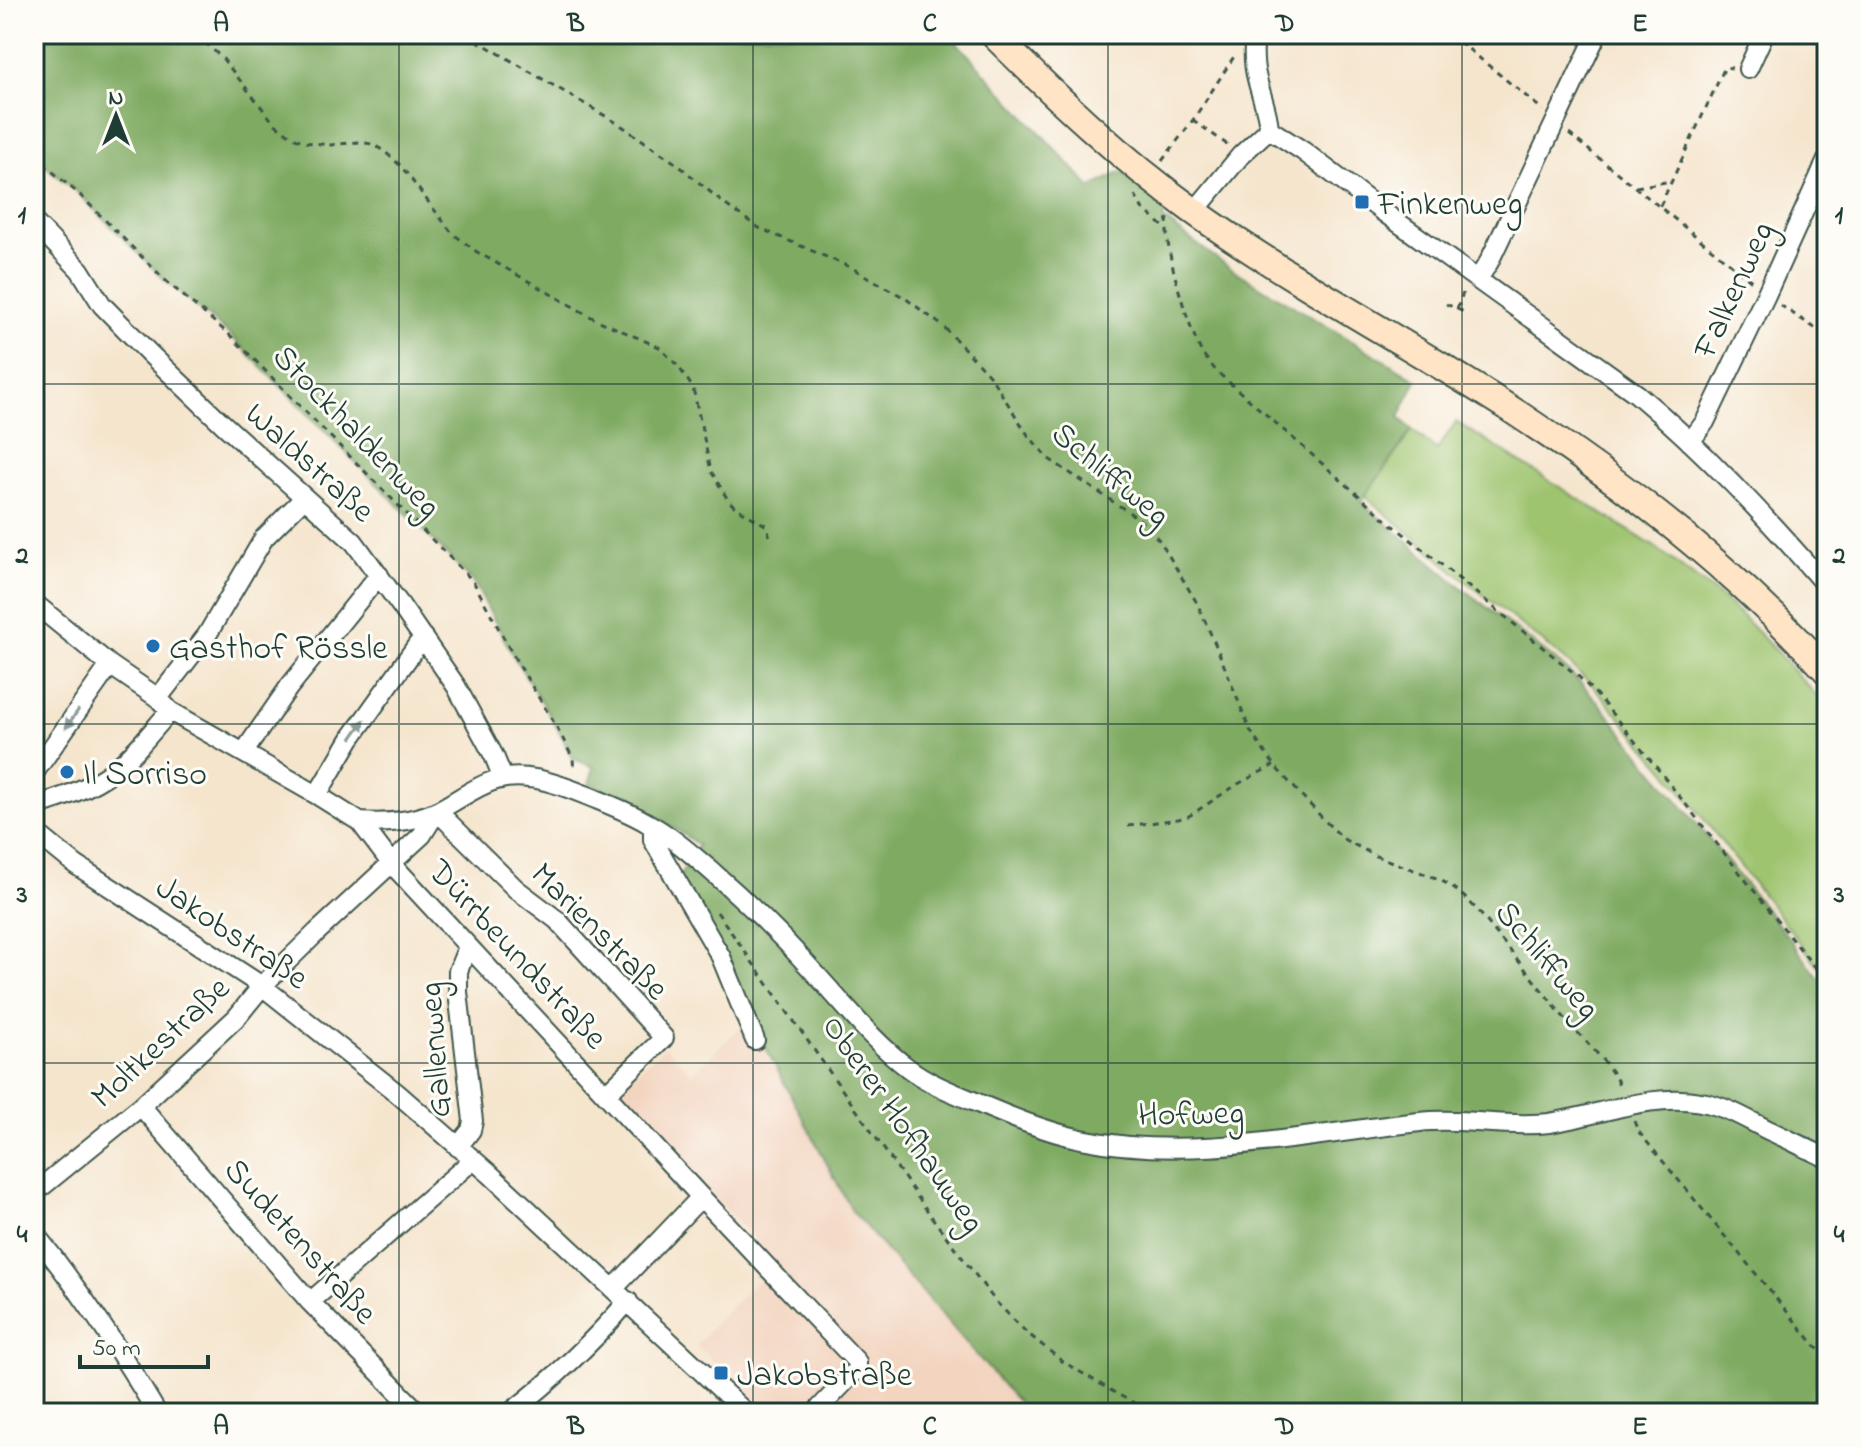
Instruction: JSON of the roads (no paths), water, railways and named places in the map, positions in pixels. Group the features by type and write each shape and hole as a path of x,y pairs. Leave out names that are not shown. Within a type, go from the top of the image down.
{"main road":[{"path":"993,34 1107,143 1194,212 1302,284 1519,415 1616,482 1749,592 1827,671"}],"street":[{"path":"1478,279 1489,262 1597,34"},
{"path":"1748,69 1764,34"},
{"path":"1254,42 1256,77 1267,109 1269,129"},
{"path":"1194,212 1241,155 1269,129"},
{"path":"1269,129 1637,394 1748,498 1827,587"},
{"name":"Falkenweg","path":"1690,442 1705,422 1827,160"},
{"name":"Waldstraße","path":"34,222 80,270 102,305 149,353 354,542 456,686 503,778"},
{"path":"34,806 101,780 130,756 264,538 304,498"},
{"path":"244,752 289,687 379,575"},
{"name":"Dürrbeundstraße","path":"34,603 164,704 360,822 391,863 857,1362 857,1369 815,1413"},
{"path":"317,795 351,738 423,637"},
{"path":"34,773 110,665"},
{"path":"360,822 397,823 437,811 476,787 503,778"},
{"name":"Hofweg","path":"503,778 528,778 570,789 653,826 692,854 760,915 871,1035 913,1072 955,1094 1047,1130 1120,1145 1219,1146 1434,1121 1532,1124 1655,1101 1684,1099 1715,1105 1827,1158"},
{"name":"Moltkestraße","path":"34,1193 141,1106 237,1017 262,986 422,835 437,811"},
{"name":"Marienstraße","path":"437,811 516,889 557,920 664,1038 606,1094"},
{"path":"653,826 652,837 721,957 755,1040"},
{"name":"Jakobstraße","path":"34,831 89,874 262,986 397,1093 614,1288 746,1413"},
{"name":"Gallenweg","path":"458,1147 471,1130 473,1121 457,979 468,946"},
{"name":"Sudetenstraße","path":"141,1106 310,1302 419,1413"},
{"name":"Gallenweg","path":"310,1302 473,1160"},
{"path":"614,1288 701,1197"},
{"path":"34,1233 88,1304 157,1413"},
{"path":"510,1413 583,1351 628,1301"}],"place":[{"name":"Finkenweg","path":"1362,202"},
{"name":"Gasthof Rössle","path":"153,646"},
{"name":"Il Sorriso","path":"67,772"},
{"name":"Jakobstraße","path":"721,1373"}]}
